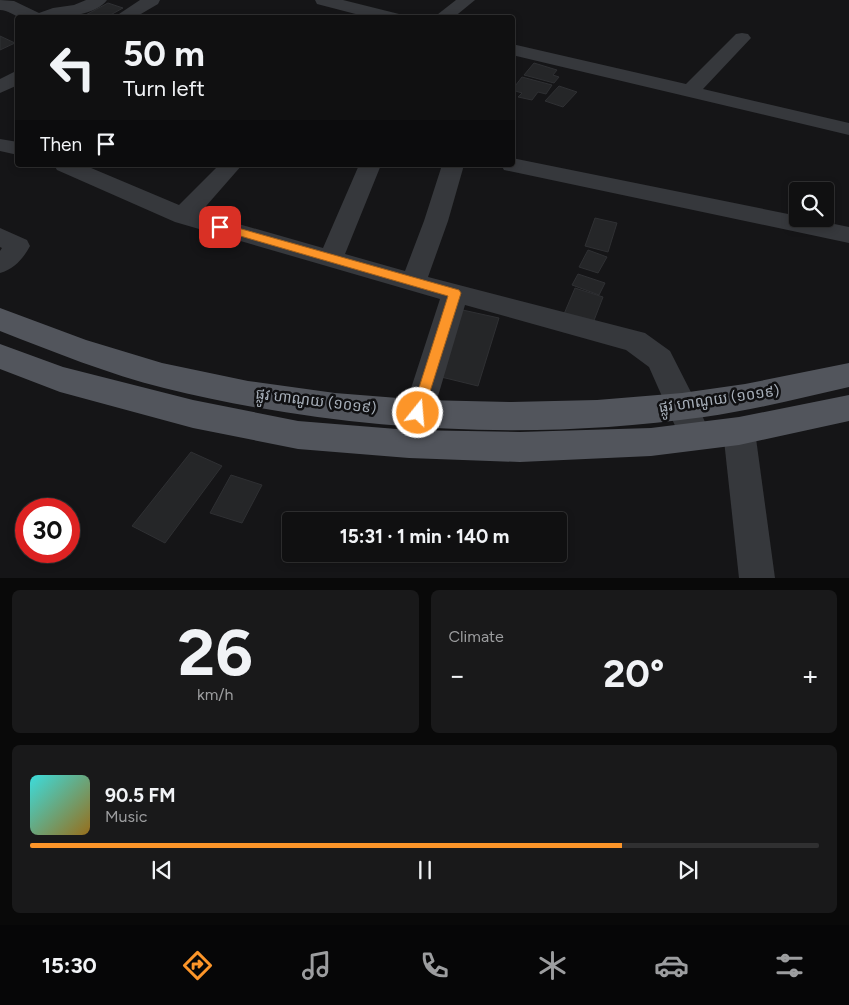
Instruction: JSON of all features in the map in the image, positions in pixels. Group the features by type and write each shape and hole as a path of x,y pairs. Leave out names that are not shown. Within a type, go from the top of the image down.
{"main road":[{"name":"ផ្លូវ ហាណូយ (១០១៩)","path":"0,319 36,335 79,350 214,387 302,402 418,413 518,416 683,406 748,397 849,375"},
{"name":"ផ្លូវ ហាណូយ (១០១៩)","path":"0,356 60,379 193,414 298,435 409,444 520,447 650,442 740,431 849,408"}],"street":[{"path":"49,15 78,10 99,0"},
{"path":"126,15 152,0"},
{"path":"323,0 375,11"},
{"path":"445,15 467,0"},
{"path":"7,4 30,15"},
{"path":"689,92 742,38"},
{"path":"515,50 849,129"},
{"path":"0,68 15,60"},
{"path":"0,87 15,78"},
{"path":"0,145 15,148"},
{"path":"515,166 849,235"},
{"path":"70,167 182,216 413,283 634,341 660,359 695,436"},
{"path":"182,216 228,167"},
{"path":"331,259 369,167"},
{"path":"413,283 436,221 452,167"},
{"path":"0,236 18,246 0,264"},
{"path":"418,413 455,293"},
{"path":"740,431 757,578"}],"building":[{"path":"108,3 123,8 110,15 86,15"},
{"path":"0,36 15,43 0,50"},
{"path":"534,63 557,70 553,75 559,77 554,83 524,75"},
{"path":"522,77 552,85 546,94 538,92 532,100 518,97 522,93 515,91 515,86"},
{"path":"559,86 577,92 563,107 545,101"},
{"path":"595,218 617,223 608,252 585,246"},
{"path":"588,250 607,257 598,273 579,267"},
{"path":"578,274 605,283 599,295 572,285"},
{"path":"575,288 603,297 593,323 564,314"},
{"path":"458,309 499,318 478,386 433,375"},
{"path":"191,452 222,466 165,543 132,526"},
{"path":"231,475 262,485 242,523 210,513"}],"route":[{"path":"220,227 413,283 455,293 418,413"}]}
